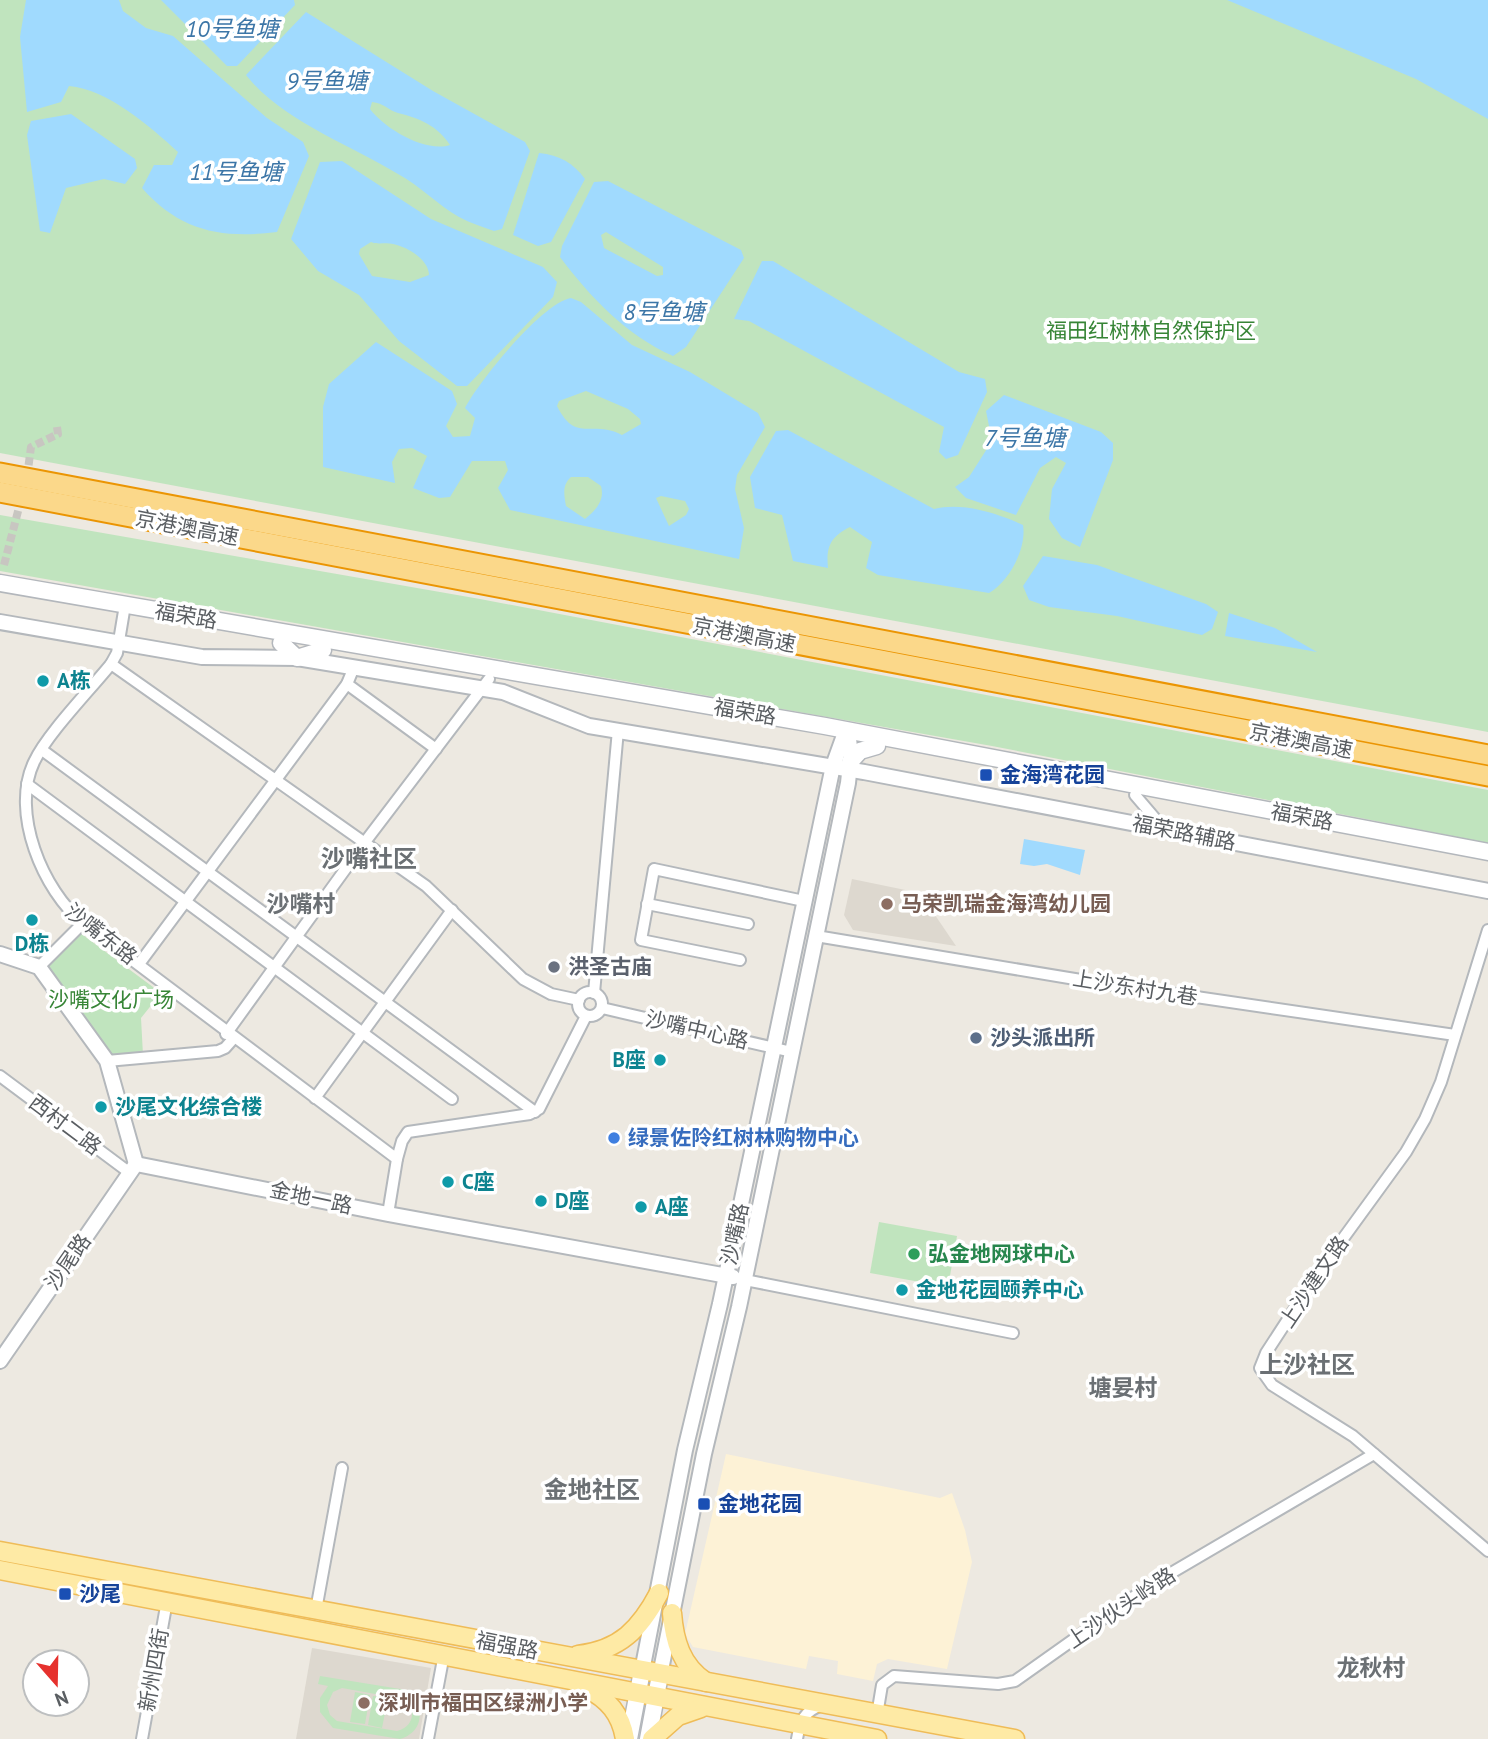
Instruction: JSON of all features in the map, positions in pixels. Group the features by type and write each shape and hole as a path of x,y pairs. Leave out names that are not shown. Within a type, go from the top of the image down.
{"highway":[{"name":"京港澳高速","path":"0,473 1488,755"},
{"name":"京港澳高速","path":"0,492 1488,776"}],"main road":[{"name":"福荣路","path":"0,583 486,684 846,736 877,746 1488,862"},
{"name":"福荣路","path":"0,594 124,610 1488,852"},
{"path":"281,643 298,658 323,650"},
{"path":"850,765 860,751 877,746"},
{"path":"2,1570 4,1551"},
{"name":"福强路","path":"4,1551 1015,1739"},
{"name":"福强路","path":"2,1570 560,1677 712,1709 798,1732 877,1739"},
{"path":"561,1656 594,1653 625,1640 637,1630 659,1593"},
{"path":"672,1613 673,1634 679,1650 692,1670 709,1684"},
{"name":"沙嘴路","path":"627,1739 638,1693 651,1673"},
{"name":"沙嘴路","path":"650,1739 656,1697 651,1673"},
{"path":"560,1677 589,1688 607,1701 620,1720 627,1739"},
{"path":"650,1739 682,1714 695,1709 712,1709"}],"street":[{"name":"沙嘴东路","path":"124,610 111,664 34,762 27,784 28,818 45,880 61,903 83,923 397,1159"},
{"name":"福荣路辅路","path":"0,622 210,658 298,658 486,684 582,724 833,766 850,765 880,775 1488,891"},
{"path":"111,664 426,886 523,978 551,994 579,1000"},
{"path":"139,964 347,684 354,667"},
{"path":"347,684 436,749"},
{"path":"107,1061 218,1051 225,1048 273,968 486,684"},
{"path":"594,993 618,730"},
{"name":"沙嘴路","path":"651,1673 672,1613 704,1454 745,1280 844,802 850,765 846,736"},
{"name":"沙嘴路","path":"651,1673 659,1593 685,1450 726,1276 824,805 833,766 846,736"},
{"path":"43,750 535,1112"},
{"path":"802,761 817,775 824,805"},
{"path":"844,802 859,784 880,775"},
{"path":"27,784 452,1099"},
{"path":"1135,795 1164,829"},
{"path":"740,960 641,940 654,869 804,901"},
{"path":"647,904 748,924"},
{"path":"315,1098 452,910"},
{"path":"39,967 83,923"},
{"name":"上沙建文路","path":"1488,930 1433,1102 1416,1136 1318,1273 1261,1363 1263,1375 1272,1385 1353,1436 1488,1551"},
{"name":"上沙东村九巷","path":"816,936 1080,980 1455,1035"},
{"path":"0,954 39,967 107,1061 133,1168"},
{"path":"594,993 600,997 602,1008 597,1014 586,1016 579,1008 579,1000 583,994 594,993"},
{"name":"沙嘴中心路","path":"602,1008 792,1052"},
{"path":"388,1214 397,1159 402,1140 408,1132 535,1112 543,1104 586,1016"},
{"name":"西村二路","path":"0,1076 133,1168"},
{"name":"金地一路","path":"133,1168 745,1280"},
{"name":"沙尾路","path":"1,1358 133,1168"},
{"path":"745,1280 1013,1333"},
{"name":"上沙伙头岭路","path":"877,1715 882,1685 894,1676 998,1685 1015,1681 1149,1587 1374,1454"},
{"path":"316,1610 342,1468"},
{"name":"新州四街","path":"142,1739 167,1601"},
{"path":"428,1739 444,1654"},
{"path":"798,1732 806,1713 824,1705"}],"shaded area":[{"name":"马荣凯瑞金海湾幼儿园","path":"852,879 920,893 956,946 853,930 844,915"},
{"path":"726,1454 940,1498 952,1493 965,1530 972,1562 947,1669 888,1659 877,1664 873,1681 837,1674 838,1661 809,1656 806,1669 693,1647 685,1634"},
{"name":"深圳市福田区绿洲小学","path":"312,1648 431,1668 419,1739 296,1739"}],"green space":[{"name":"福田红树林自然保护区","path":"0,0 1488,0 1488,732 0,453"},
{"path":"0,515 480,599 1488,790 1488,843 992,746 0,571"},
{"name":"沙嘴文化广场","path":"79,932 161,993 141,1018 143,1055 111,1057 48,971 48,964"},
{"name":"弘金地网球中心","path":"879,1222 957,1236 948,1287 870,1273"},
{"path":"320,1676 425,1693 424,1701 417,1701 420,1713 418,1724 411,1733 400,1739 333,1728 320,1712 320,1698 328,1686 318,1684","holes":["342,1688 403,1699 412,1710 412,1717 407,1726 397,1731 337,1721 330,1715 327,1705 333,1692"]},
{"path":"355,1692 370,1695 365,1724 350,1722"},
{"path":"373,1696 388,1698 382,1728 368,1725"}],"water":[{"name":"11号鱼塘","path":"26,0 119,0 123,11 146,28 173,36 267,118 303,142 309,156 277,232 238,234 203,229 187,223 156,203 142,188 154,165 172,165 178,152 142,121 98,94 69,86 61,102 27,112 20,37"},
{"name":"10号鱼塘","path":"161,0 294,0 295,5 237,66 227,66"},
{"path":"1227,0 1488,0 1488,119 1416,79"},
{"name":"9号鱼塘","path":"306,12 433,91 525,142 530,151 502,229 494,231 459,217 406,179 297,118 261,91 246,75","holes":["372,102 427,124 440,133 450,145 440,147 417,142 395,131 370,109"]},
{"path":"71,114 135,159 137,168 125,184 104,179 66,188 50,233 40,231 27,135 31,121"},
{"path":"539,153 565,161 576,168 585,179 551,242 538,246 513,235"},
{"path":"342,161 431,219 543,267 557,282 553,297 467,386 457,386 399,341 359,295 318,271 291,239 320,162","holes":["371,242 393,244 411,251 422,259 429,275 410,282 372,276 359,254 360,249"]},
{"name":"8号鱼塘","path":"608,181 741,250 744,258 686,347 673,356 640,337 610,314 560,257 562,246 594,182","holes":["606,232 663,267 663,275 657,276 604,248 601,235"]},
{"path":"762,261 773,261 959,372 985,379 987,392 958,455 946,459 939,452 944,427 749,321 734,319"},
{"path":"571,298 581,302 632,345 690,372 758,413 765,427 737,475 735,489 744,528 739,559 510,510 498,488 508,470 505,461 472,461 450,497 439,498 413,488 427,456 412,448 399,449 392,462 395,483 323,467 323,407 329,384 376,342 452,391 457,404 446,426 453,437 470,436 475,418 465,408 472,396 512,345 559,303","holes":["586,391 628,409 640,419 641,424 622,435 601,429 578,428 571,424 557,406 559,401","571,477 588,477 601,486 599,504 585,519 566,506 566,483","661,496 685,501 689,509 686,515 669,526 656,498"]},
{"name":"7号鱼塘","path":"1004,395 1101,432 1113,443 1113,460 1080,547 1062,538 1049,519 1052,489 1066,463 1056,457 1040,468 1016,515 966,498 955,487 969,477 992,441 986,411"},
{"path":"788,430 934,509 968,508 1002,516 1023,525 1022,544 1010,573 989,593 878,575 866,568 872,542 850,527 831,543 828,568 793,561 782,515 755,508 750,477 776,431"},
{"path":"1043,556 1097,565 1206,604 1218,612 1212,629 1202,635 1117,616 1049,607 1029,600 1023,586"},
{"path":"1229,613 1275,628 1317,652 1225,636"},
{"path":"1024,839 1085,850 1080,875 1047,864 1020,864"}],"tunnel":[{"path":"27,477 31,447 58,434 57,427"},
{"path":"4,565 22,496"}],"place":[{"name":"A栋","path":"43,681"},
{"name":"金海湾花园","path":"986,775"},
{"name":"马荣凯瑞金海湾幼儿园","path":"887,904"},
{"name":"D栋","path":"32,920"},
{"name":"洪圣古庙","path":"554,967"},
{"name":"沙头派出所","path":"976,1038"},
{"name":"B座","path":"660,1060"},
{"name":"沙尾文化综合楼","path":"101,1107"},
{"name":"绿景佐阾红树林购物中心","path":"614,1138"},
{"name":"C座","path":"448,1182"},
{"name":"D座","path":"541,1201"},
{"name":"A座","path":"641,1207"},
{"name":"弘金地网球中心","path":"914,1254"},
{"name":"金地花园颐养中心","path":"902,1290"},
{"name":"金地花园","path":"704,1504"},
{"name":"沙尾","path":"65,1594"},
{"name":"深圳市福田区绿洲小学","path":"364,1703"}],"district":[{"name":"沙嘴社区","path":"369,859"},
{"name":"沙嘴村","path":"301,904"},
{"name":"上沙社区","path":"1307,1365"},
{"name":"塘妟村","path":"1123,1388"},
{"name":"金地社区","path":"592,1490"},
{"name":"龙秋村","path":"1371,1668"}]}
